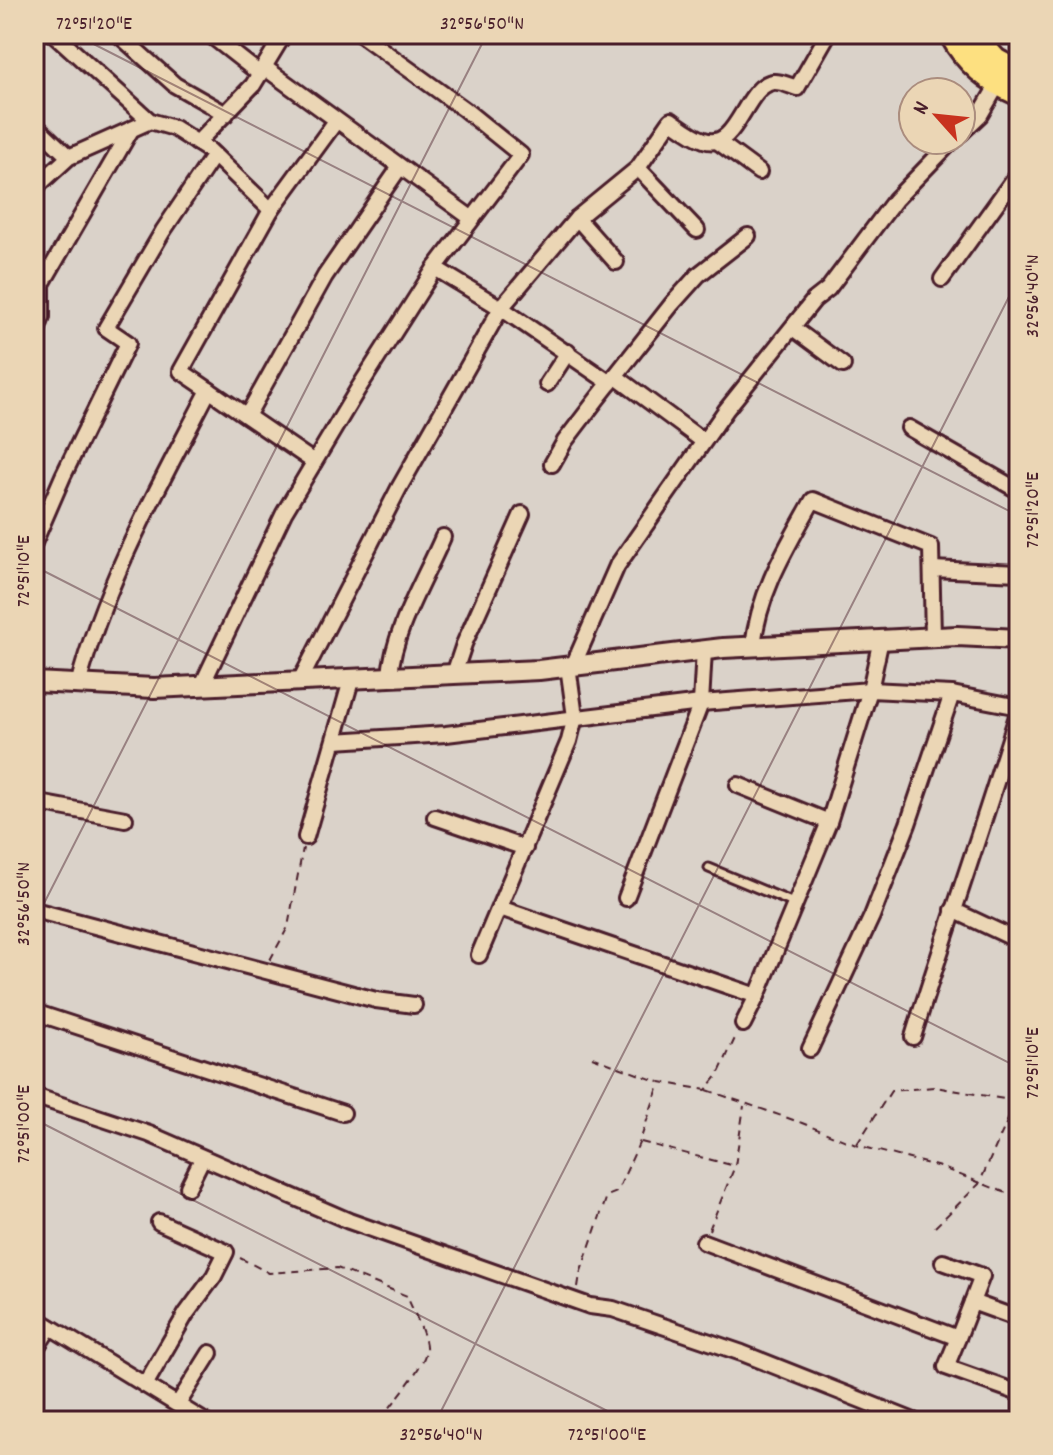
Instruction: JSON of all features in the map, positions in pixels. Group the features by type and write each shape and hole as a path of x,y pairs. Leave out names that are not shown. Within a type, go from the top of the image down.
{"highway":[{"path":"952,34 962,51 983,74 1011,75"},
{"path":"970,34 1011,75"}],"street":[{"path":"54,34 119,96 150,121 174,128 214,155 271,210"},
{"path":"118,34 175,85 226,114"},
{"path":"209,34 471,218"},
{"path":"197,143 253,85 284,34"},
{"path":"202,685 284,513 314,462 435,268 521,155 464,109 360,34"},
{"path":"717,141 730,133 763,86 778,82 797,88 828,34"},
{"path":"977,118 1011,75"},
{"path":"301,679 399,488 501,308 577,218 638,168 671,120 704,140 717,141 759,172"},
{"path":"34,189 69,157 150,121"},
{"path":"314,462 181,371 271,210 336,121"},
{"path":"34,124 69,157"},
{"path":"34,339 42,317 42,284 131,130"},
{"path":"34,543 128,343 106,328 163,231 214,155"},
{"path":"479,955 569,741 575,717 571,666 617,566 703,441 814,300 828,289 895,200 938,156"},
{"path":"247,416 325,276 400,167"},
{"path":"638,168 697,230"},
{"path":"942,279 1019,172"},
{"path":"577,218 616,262"},
{"path":"552,464 565,441 612,380 698,275 748,236"},
{"path":"435,268 703,441"},
{"path":"793,328 843,365"},
{"path":"547,384 568,352"},
{"path":"78,685 90,639 125,560 209,390"},
{"path":"909,428 1019,491"},
{"path":"753,646 764,594 813,500 931,547 933,637"},
{"path":"454,674 464,644 522,514"},
{"path":"390,676 391,660 401,633 443,537"},
{"path":"932,569 1019,573"},
{"path":"34,682 154,688 571,666 753,646 933,637 1019,639"},
{"path":"743,1024 829,822 870,690 881,639"},
{"path":"626,898 701,703 704,650"},
{"path":"306,837 352,677"},
{"path":"335,741 446,734 701,703 870,690 952,694 1019,708 913,1037"},
{"path":"810,1049 872,916 908,824 952,694"},
{"path":"738,785 829,822"},
{"path":"34,802 125,819"},
{"path":"435,817 525,848"},
{"path":"500,908 757,996"},
{"path":"34,910 376,1000 414,1005"},
{"path":"953,910 1019,941"},
{"path":"34,1012 343,1113"},
{"path":"34,1096 149,1134 349,1221 590,1306 613,1309 742,1353 914,1421"},
{"path":"188,1187 202,1159"},
{"path":"145,1385 226,1252 159,1222"},
{"path":"704,1242 958,1338"},
{"path":"943,1262 982,1276 946,1367 1019,1393"},
{"path":"972,1302 1019,1319"},
{"path":"34,1317 204,1421"},
{"path":"34,1351 50,1327"},
{"path":"178,1404 210,1353"}],"lane":[{"path":"709,868 796,904"}],"path":[{"path":"264,971 288,927 306,837"},
{"path":"706,1090 718,1075 743,1024"},
{"path":"592,1057 660,1082 706,1090 856,1145 940,1167 1019,1198"},
{"path":"1010,1100 1019,1072"},
{"path":"577,1300 580,1274 607,1196 617,1192 640,1141 660,1082"},
{"path":"856,1145 891,1091 935,1087 1010,1100 1017,1106 979,1184 935,1227"},
{"path":"704,1242 735,1166 744,1104"},
{"path":"640,1141 735,1166"},
{"path":"226,1252 269,1273 337,1268 407,1296 426,1351 416,1371 380,1421"}]}
